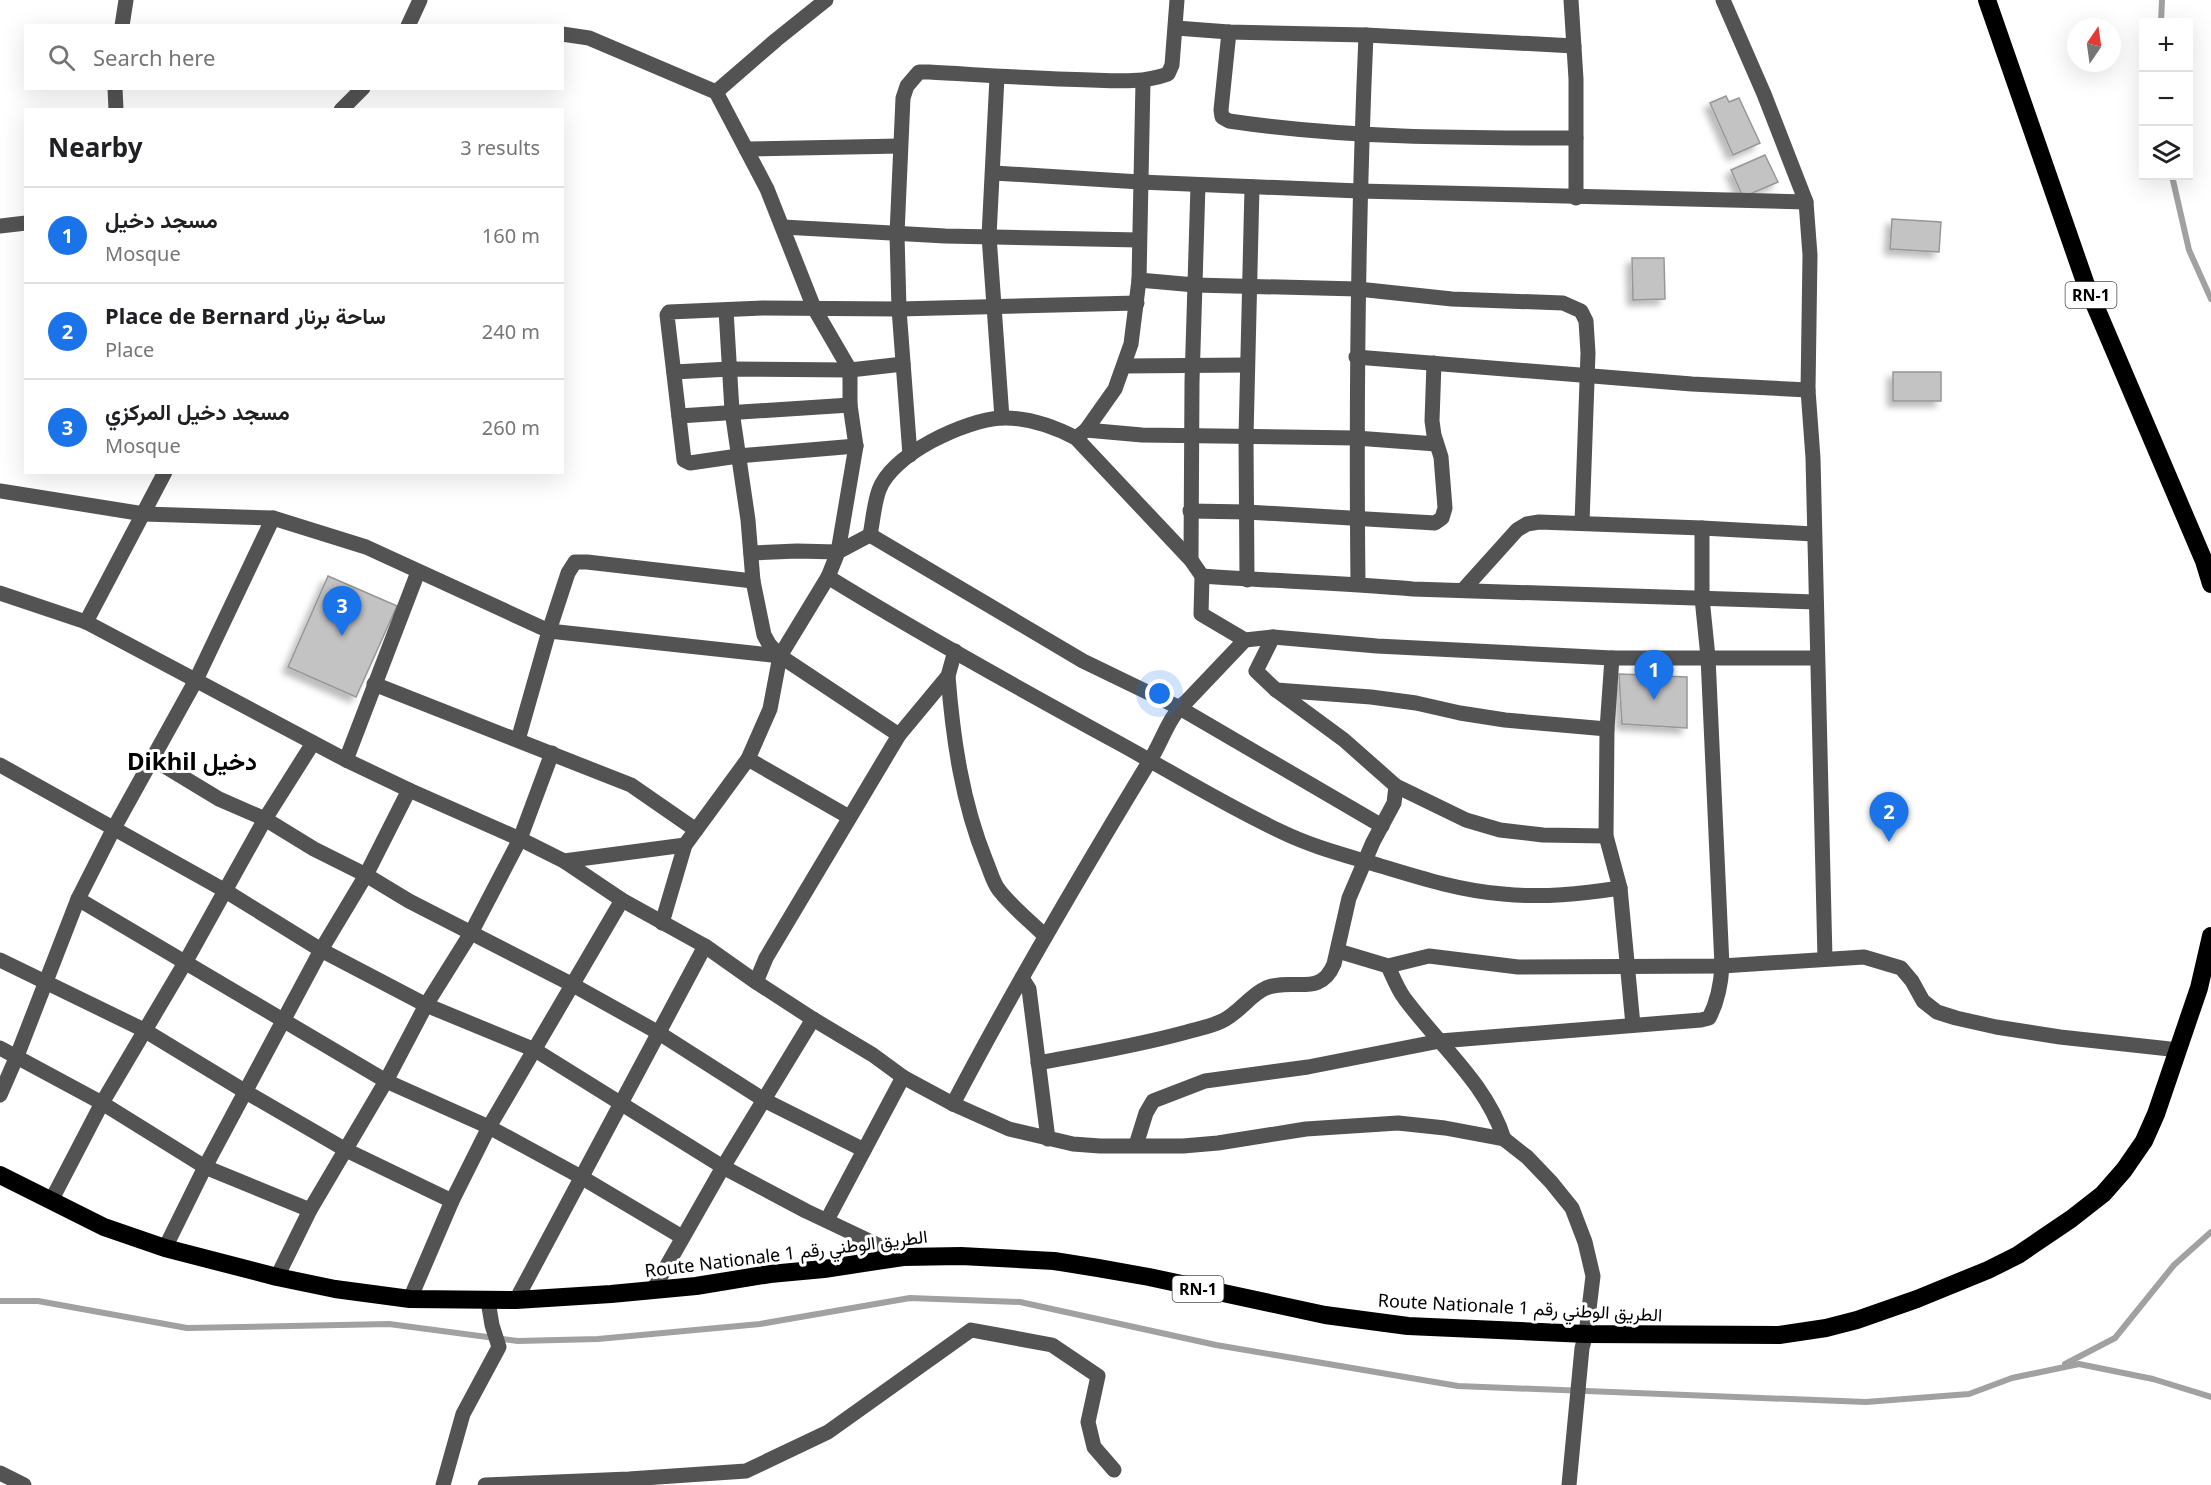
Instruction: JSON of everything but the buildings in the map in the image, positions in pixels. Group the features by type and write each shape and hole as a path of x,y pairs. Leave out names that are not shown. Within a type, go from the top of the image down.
{"highway":[{"name":"RN-1","path":"1987,0 2085,282 2204,561 2211,584"},
{"name":"Route Nationale الطريق الوطني رقم 1","path":"0,1175 104,1227 165,1248 277,1277 335,1289 410,1299 516,1300 653,1290 903,1257 1006,1257 1054,1261 1149,1277 1325,1316 1408,1326 1584,1341 1779,1335 1826,1328 1857,1320 1988,1270 2018,1255 2071,1220 2103,1194 2124,1170 2144,1140 2156,1114 2199,988 2211,936"}],"street":[{"path":"122,24 126,0"},
{"path":"409,24 420,0"},
{"path":"716,92 826,0"},
{"path":"910,455 899,309 897,234 903,98 907,86 919,72 997,77 1143,81 1168,75 1172,65 1177,0"},
{"path":"1571,0 1574,46 1576,198"},
{"path":"1723,0 1764,94 1806,202 1810,255 1808,390 1813,458 1813,534 1825,959"},
{"path":"1176,28 1574,46"},
{"path":"1229,32 1221,110 1224,120 1292,130 1361,134 1576,138"},
{"path":"564,34 589,38 716,92 767,189 814,308 850,370 850,405 856,446 838,552 828,577 780,656 770,709 748,759 685,845 662,923"},
{"path":"1358,584 1356,357 1359,191 1366,35"},
{"path":"997,77 994,173 989,236 1002,418"},
{"path":"1081,434 1115,389 1131,344 1139,280 1143,81"},
{"path":"115,90 116,108"},
{"path":"343,108 361,90"},
{"path":"746,149 900,146"},
{"path":"994,173 1198,185 1359,191 1806,202"},
{"path":"1191,560 1192,366 1198,185"},
{"path":"1247,580 1246,437 1252,187"},
{"path":"0,226 24,223"},
{"path":"783,227 897,234 1139,240"},
{"path":"1139,280 1195,285 1358,289 1452,299 1563,303 1581,310 1586,321 1588,353 1582,524"},
{"path":"856,446 738,456 690,463 684,460 667,315 669,312 1137,303"},
{"path":"726,310 732,411 744,483 753,581 764,635 780,656 899,735"},
{"path":"1356,357 1692,384 1808,390"},
{"path":"1190,512 1246,512 1435,523 1442,518 1445,508 1441,457 1432,420 1434,363"},
{"path":"674,372 730,369 850,370 903,364"},
{"path":"1124,366 1247,365"},
{"path":"679,416 850,405"},
{"path":"870,535 879,488 898,464 918,447 982,421 1002,418 1051,426 1081,434 1356,438 1436,444"},
{"path":"1081,434 1191,560 1202,576 1201,614 1245,640 1273,638 1377,646 1612,658 1816,657"},
{"path":"86,622 164,474"},
{"path":"0,491 144,514 273,518 366,547 549,631 780,656"},
{"path":"0,1095 78,899 114,828 196,680 273,518"},
{"path":"1463,590 1517,530 1527,524 1539,522 1813,534"},
{"path":"1136,1145 1146,1113 1153,1101 1205,1081 1308,1067 1440,1041 1709,1018 1715,1007 1721,984 1722,966 1708,657 1702,598 1702,528"},
{"path":"751,553 797,550 838,552 870,535"},
{"path":"870,535 1083,661 1178,707 1382,826"},
{"path":"518,740 549,631 568,573 575,562 753,581"},
{"path":"346,760 418,572"},
{"path":"1202,576 1413,589 1815,602"},
{"path":"828,577 990,673 1150,760 1187,783 1280,832 1312,845 1448,885 1502,894 1544,896 1620,888"},
{"path":"0,593 86,622 346,760 564,861 622,900 705,946 813,1020 873,1055 903,1077 953,1104 1009,1129 1073,1144 1183,1146 1218,1143 1306,1129 1398,1123 1445,1128 1504,1139 1527,1157 1572,1208 1585,1242 1593,1276 1569,1485"},
{"path":"1273,638 1256,671 1276,690 1344,740 1396,786 1466,820 1500,830 1543,835 1606,836"},
{"path":"953,1104 1045,936 1150,760 1178,707 1187,701 1245,640"},
{"path":"955,651 948,676 953,731 972,823 998,889 1045,936"},
{"path":"1612,658 1607,729 1606,836 1620,888 1633,1025"},
{"path":"756,982 766,958 899,735 948,676"},
{"path":"374,684 631,785 696,830"},
{"path":"1276,690 1371,697 1505,720 1607,729"},
{"path":"51,1202 102,1103 186,961 265,819 313,743"},
{"path":"277,1277 310,1210 386,1081 426,1005 471,933 520,839 552,753"},
{"path":"153,759 219,799 265,819 409,901 573,985 659,1033 764,1100 864,1150"},
{"path":"748,759 849,817"},
{"path":"0,765 224,890 321,950 426,1005 535,1050 723,1167 903,1257"},
{"path":"1038,1063 1159,1040 1203,1029 1234,1015 1264,989 1276,985 1313,985 1323,980 1330,973 1338,951 1349,898 1394,803 1396,786"},
{"path":"165,1248 205,1167 321,950 366,875 409,790"},
{"path":"564,861 685,845"},
{"path":"78,899 386,1081 489,1126 581,1177 682,1238"},
{"path":"410,1299 452,1201 489,1126 622,900"},
{"path":"516,1300 705,946"},
{"path":"1338,951 1388,966 1429,956 1518,967 1722,966 1864,957 1901,968 1912,981 1923,1001 1936,1011 1956,1018 2060,1038 2179,1050"},
{"path":"0,960 144,1030 346,1150 452,1201"},
{"path":"1388,966 1404,998 1455,1058 1493,1109 1504,1139"},
{"path":"1022,978 1029,989 1048,1139"},
{"path":"653,1290 723,1167 813,1020"},
{"path":"0,1048 102,1103 205,1167 310,1210"},
{"path":"827,1220 903,1077"},
{"path":"443,1485 463,1413 499,1347 492,1325 488,1300"},
{"path":"485,1485 746,1471 828,1432 971,1329 1052,1345 1098,1376 1088,1422 1094,1447 1114,1470"},
{"path":"0,1473 24,1485"}],"waterway":[{"path":"2161,18 2162,0"},
{"path":"2173,180 2189,250 2211,299"},
{"path":"2065,1364 2115,1338 2174,1265 2211,1232"},
{"path":"0,1301 38,1301 187,1328 389,1324 518,1341 598,1339 760,1324 910,1298 1020,1302 1216,1345 1458,1386 1866,1402 1969,1394 2012,1378 2079,1364 2153,1379 2211,1397"}],"place":[{"name":"مسجد دخيل المركزي","path":"342,636"},
{"name":"مسجد دخيل","path":"1654,700"},
{"name":"Place de Bernard ساحة برنار","path":"1889,842"}],"district":[{"name":"Dikhil دخيل","path":"192,760"}]}
